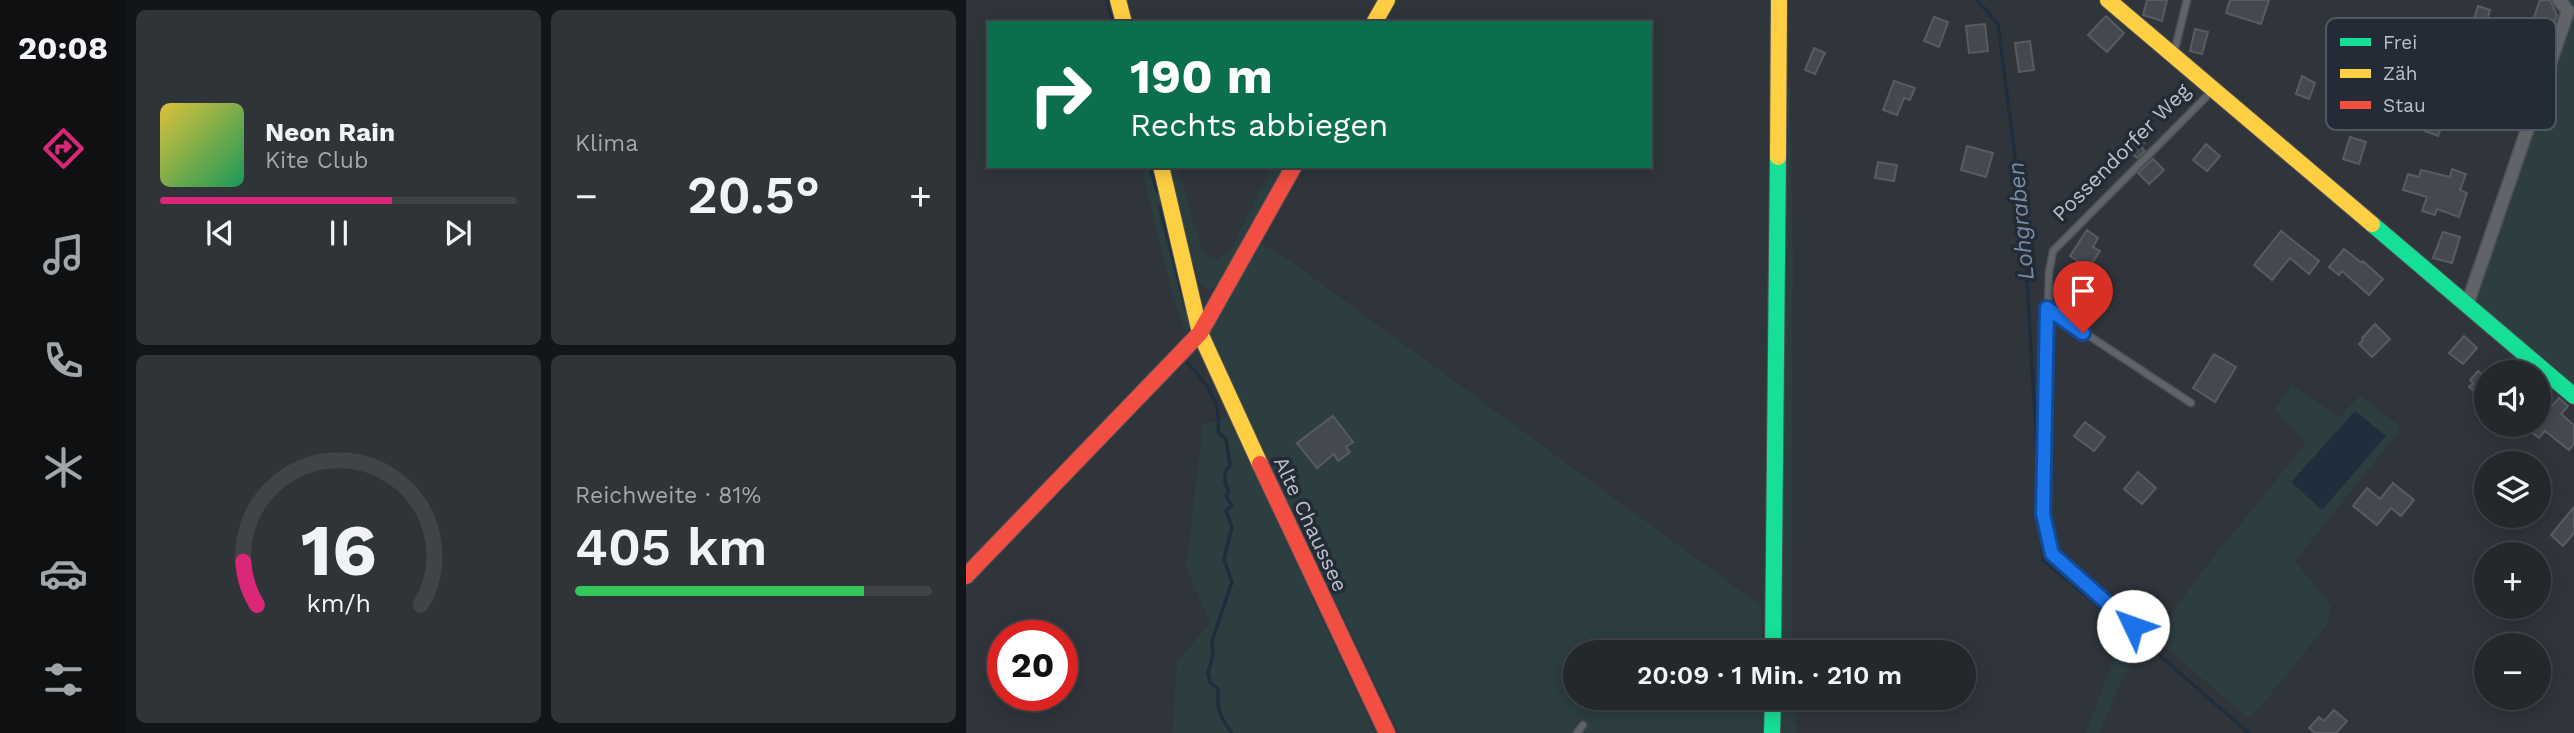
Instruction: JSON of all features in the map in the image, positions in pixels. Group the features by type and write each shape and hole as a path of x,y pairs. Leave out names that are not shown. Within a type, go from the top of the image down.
{"street":[{"path":"1118,0 1123,21"},
{"path":"1375,21 1387,0"},
{"path":"1773,640 1779,0"},
{"name":"Possendorfer Weg","path":"2108,0 2574,396"},
{"path":"2556,46 2568,11 2559,0"},
{"path":"2467,305 2527,130"},
{"name":"Alte Chaussee","path":"1161,168 1200,332 1220,381 1387,733"},
{"path":"966,576 1200,332 1293,168"},
{"path":"1772,733 1773,710"}],"lane":[{"path":"2174,55 2187,0"},
{"name":"Possendorfer Weg","path":"2133,626 2052,554 2043,514 2047,308 2053,251 2214,89"},
{"path":"2047,308 2191,403"},
{"path":"1577,733 1583,725"}],"shaded area":[{"path":"2552,0 2574,0 2574,392 2551,372 2551,360 2537,360 2463,295 2521,130 2556,130 2556,29 2562,12"},
{"path":"1790,87 1793,255 1792,640 1780,640 1786,89"},
{"path":"1141,168 1154,168 1191,320 1186,335 1169,281"},
{"path":"1169,168 1178,168 1201,247 1207,257 1215,260 1230,251 1271,168 1285,168 1219,286 1206,288 1198,279"},
{"path":"1261,244 1278,252 1761,606 1762,640 1563,640 1563,710 1762,710 1763,733 1400,733 1223,372 1210,332 1255,247"},
{"path":"2291,385 2339,417 2360,396 2397,424 2398,433 2295,561 2331,606 2326,626 2261,706 2248,718 2154,637 2205,568 2306,443 2275,409"},
{"path":"1228,417 1375,733 1172,733 1177,662 1210,623 1186,568 1203,425"},
{"path":"2125,628 2157,657 2142,655 2132,663 2121,681 2099,733 2086,733"},
{"path":"1780,710 1796,710 1797,733 1779,733"}],"water":[{"path":"2355,411 2386,436 2322,510 2291,482"}],"building":[{"path":"2147,0 2167,0 2162,21 2143,15"},
{"path":"2230,0 2269,0 2261,24 2226,13"},
{"path":"2540,0 2550,0 2556,18 2534,18"},
{"path":"2478,6 2490,10 2488,18 2474,18"},
{"path":"2106,16 2124,33 2107,52 2088,35"},
{"path":"1934,17 1948,22 1939,47 1924,41"},
{"path":"1985,24 1988,51 1969,53 1966,26"},
{"path":"2195,29 2208,32 2202,54 2190,51"},
{"path":"2030,41 2034,70 2019,72 2015,43"},
{"path":"1814,48 1825,53 1815,74 1805,70"},
{"path":"2302,76 2315,83 2309,99 2296,94"},
{"path":"1894,81 1915,88 1910,100 1904,98 1897,115 1883,110"},
{"path":"2422,130 2440,130 2438,136"},
{"path":"2134,134 2144,143 2141,147 2145,151 2137,158 2123,146"},
{"path":"2350,137 2366,142 2359,164 2343,159"},
{"path":"2206,144 2220,156 2207,171 2193,160"},
{"path":"1967,146 1993,153 1986,177 1961,170"},
{"path":"2153,159 2164,170 2149,184 2138,173"},
{"path":"1878,162 1897,165 1894,181 1875,178"},
{"path":"2452,169 2466,174 2460,190 2467,193 2459,217 2437,209 2435,215 2422,211 2427,197 2403,190 2408,174 2419,177 2421,170 2450,177"},
{"path":"2087,230 2098,238 2093,247 2100,251 2089,268 2070,256"},
{"path":"2281,231 2319,261 2309,274 2290,258 2272,280 2254,265"},
{"path":"2443,232 2460,237 2452,263 2433,258"},
{"path":"2344,249 2383,279 2369,295 2342,271 2339,275 2329,267"},
{"path":"2375,324 2390,339 2372,357 2359,344"},
{"path":"2464,336 2477,348 2463,364 2449,353"},
{"path":"2214,354 2236,367 2215,402 2193,388"},
{"path":"2474,376 2474,391 2469,387 2473,383 2470,380"},
{"path":"2559,398 2568,406 2561,414 2574,425 2574,444 2569,450 2551,436 2551,407"},
{"path":"1333,416 1353,442 1346,447 1350,452 1338,461 1334,454 1317,468 1297,443"},
{"path":"2085,422 2105,437 2094,451 2074,436"},
{"path":"2138,472 2156,488 2142,504 2124,489"},
{"path":"2393,483 2414,500 2401,516 2391,508 2377,525 2353,506 2367,488 2380,499"},
{"path":"2574,507 2574,533 2563,546 2551,535"},
{"path":"2334,710 2347,721 2336,733 2315,733 2309,728 2319,717 2324,721"}],"waterway":[{"path":"1107,0 1112,21"},
{"name":"Lohgraben","path":"1977,0 1998,24 2024,227 2043,560 2122,625"},
{"path":"1151,168 1157,191"},
{"path":"1160,208 1186,309"},
{"path":"1187,363 1212,394 1218,412 1218,432 1226,439 1230,466 1225,471 1225,483 1229,491 1226,496 1232,506 1226,511 1232,527 1224,559 1232,582 1212,641 1213,655 1208,673 1210,682 1218,689 1219,708 1232,733"},
{"name":"Lohgraben","path":"2144,642 2249,733"}],"traffic: fast":[{"path":"1773,640 1778,157"},
{"path":"2372,224 2574,396"},
{"path":"1772,733 1773,710"}],"traffic: slow":[{"path":"1118,0 1123,21"},
{"path":"1375,21 1387,0"},
{"path":"1778,157 1779,0"},
{"path":"2108,0 2372,224"},
{"path":"1161,168 1200,333 1260,464"}],"traffic: jam":[{"path":"966,576 1200,333 1293,168"},
{"path":"1260,464 1387,733"}],"route":[{"path":"2083,333 2047,308 2043,514 2052,554 2133,626"}]}
